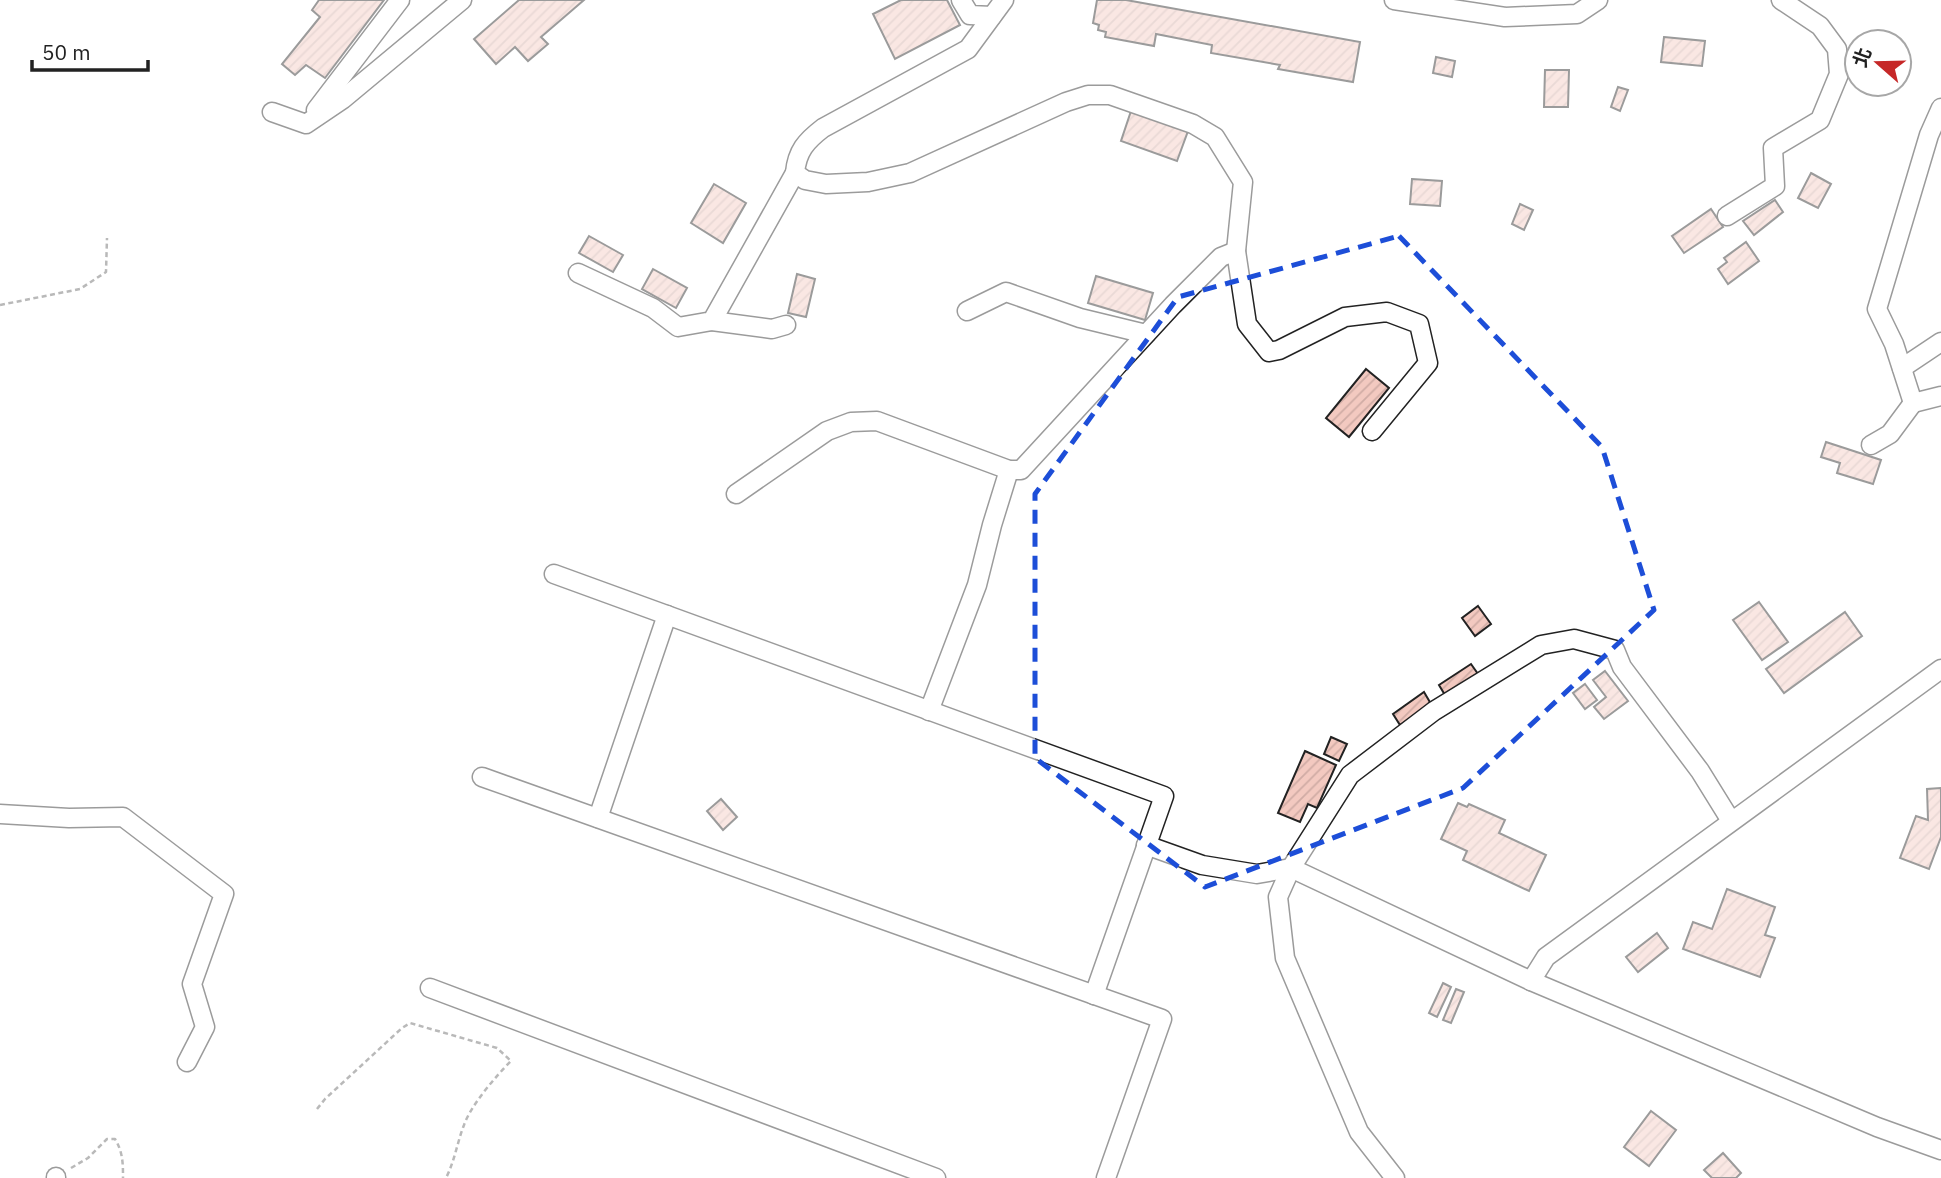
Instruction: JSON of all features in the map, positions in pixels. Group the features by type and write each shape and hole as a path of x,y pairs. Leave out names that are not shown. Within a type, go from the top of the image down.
{"lane":[{"path":"306,124 400,0"},
{"path":"306,124 342,99 462,0"},
{"path":"961,0 970,15 992,16"},
{"path":"712,321 795,173 796,160 807,140 822,128 968,49 1004,0"},
{"path":"1394,0 1505,17 1557,7 1577,13 1598,0"},
{"path":"1727,216 1775,186 1773,148 1821,120 1839,74 1837,48 1826,33 1781,0"},
{"path":"795,173 805,180 827,184 868,182 910,173 1066,102 1088,95 1110,95 1193,124 1215,137 1243,182 1236,251 1247,324 1269,352 1279,350 1345,317 1387,312 1419,324 1427,363 1372,431"},
{"path":"1913,403 1894,344 1877,309 1929,135 1941,107"},
{"path":"272,112 306,124"},
{"path":"736,494 827,431 851,422 877,421 1009,470 1021,470 1172,305 1222,257 1236,251"},
{"path":"578,272 653,308 678,327 712,321 772,330 786,325"},
{"path":"967,311 1006,292 1080,318 1146,334"},
{"path":"1902,368 1941,342"},
{"path":"1871,445 1890,434 1913,403 1941,396"},
{"path":"929,710 977,585 1009,470"},
{"path":"554,574 1164,796 1094,995"},
{"path":"598,818 667,615"},
{"path":"1395,1178 1359,1132 1285,958 1278,897 1291,868 1350,775 1434,710 1529,652 1541,645 1574,639 1615,650 1622,667 1700,771 1731,821"},
{"path":"1531,981 1546,957 1941,669"},
{"path":"482,777 1162,1019 1106,1178"},
{"path":"0,814 69,818 123,817 224,894 192,984 205,1027 187,1062"},
{"path":"1146,845 1202,865 1257,874 1291,868 1531,981 1877,1127 1941,1150"},
{"path":"430,988 936,1178"}],"path":[{"path":"0,305 80,289 106,272 107,238"},
{"path":"317,1110 325,1098 402,1028 411,1023 497,1048 511,1061 468,1115 454,1163 446,1178"},
{"path":"56,1177 88,1158 107,1139 115,1139 120,1146 123,1160 123,1178"}],"highlighted area":[{"path":"1399,236 1602,447 1654,610 1463,788 1205,887 1035,758 1035,494 1178,297"}],"building":[{"path":"319,0 384,0 325,78 306,65 295,75 282,64 320,17 312,10"},
{"path":"519,0 584,0 541,37 548,44 528,61 515,47 496,64 474,39"},
{"path":"901,0 947,0 960,25 895,59 873,14"},
{"path":"1097,0 1126,0 1360,42 1353,82 1278,69 1280,65 1211,53 1212,45 1156,34 1154,46 1105,37 1106,32 1098,30 1099,25 1093,23"},
{"path":"1664,37 1705,41 1702,66 1661,62"},
{"path":"1436,57 1455,61 1452,77 1433,73"},
{"path":"1545,70 1569,70 1568,107 1544,107"},
{"path":"1618,87 1628,90 1620,111 1611,107"},
{"path":"1131,111 1188,131 1177,161 1121,141"},
{"path":"1811,173 1831,184 1818,208 1798,198"},
{"path":"1412,179 1442,181 1440,206 1410,204"},
{"path":"714,184 746,203 723,243 691,223"},
{"path":"1775,200 1783,212 1754,235 1743,221"},
{"path":"1520,204 1533,210 1524,230 1512,224"},
{"path":"1711,209 1723,227 1684,253 1672,236"},
{"path":"589,236 623,255 613,272 579,253"},
{"path":"1746,242 1759,261 1728,284 1718,269 1727,262 1724,258"},
{"path":"653,269 687,288 676,308 642,289"},
{"path":"797,274 815,279 806,317 788,313"},
{"path":"1096,276 1153,293 1145,320 1088,303"},
{"path":"1366,369 1389,388 1349,437 1326,418"},
{"path":"1826,442 1881,460 1873,484 1837,473 1840,463 1821,457"},
{"path":"1759,602 1788,642 1762,660 1733,620"},
{"path":"1478,606 1491,624 1475,636 1462,618"},
{"path":"1845,612 1862,636 1784,693 1766,669"},
{"path":"1471,664 1478,674 1445,695 1439,685"},
{"path":"1605,671 1628,701 1604,719 1594,707 1606,697 1593,680"},
{"path":"1585,684 1597,700 1585,709 1573,693"},
{"path":"1424,692 1431,704 1400,725 1393,714"},
{"path":"1331,737 1347,744 1339,761 1324,754"},
{"path":"1305,751 1336,765 1317,808 1308,804 1300,822 1278,813"},
{"path":"1941,788 1941,837 1929,869 1900,858 1916,816 1928,820 1927,789"},
{"path":"721,799 737,817 723,830 707,811"},
{"path":"1458,803 1467,807 1469,804 1505,820 1499,833 1546,855 1529,891 1463,860 1467,851 1441,839"},
{"path":"1727,889 1775,907 1765,935 1775,938 1760,977 1683,949 1693,922 1712,929"},
{"path":"1657,933 1668,948 1638,972 1626,957"},
{"path":"1443,983 1451,987 1437,1017 1429,1013"},
{"path":"1456,989 1464,992 1451,1023 1443,1020"},
{"path":"1651,1111 1676,1130 1649,1166 1624,1147"},
{"path":"1723,1153 1741,1173 1736,1178 1712,1178 1704,1170"}]}
